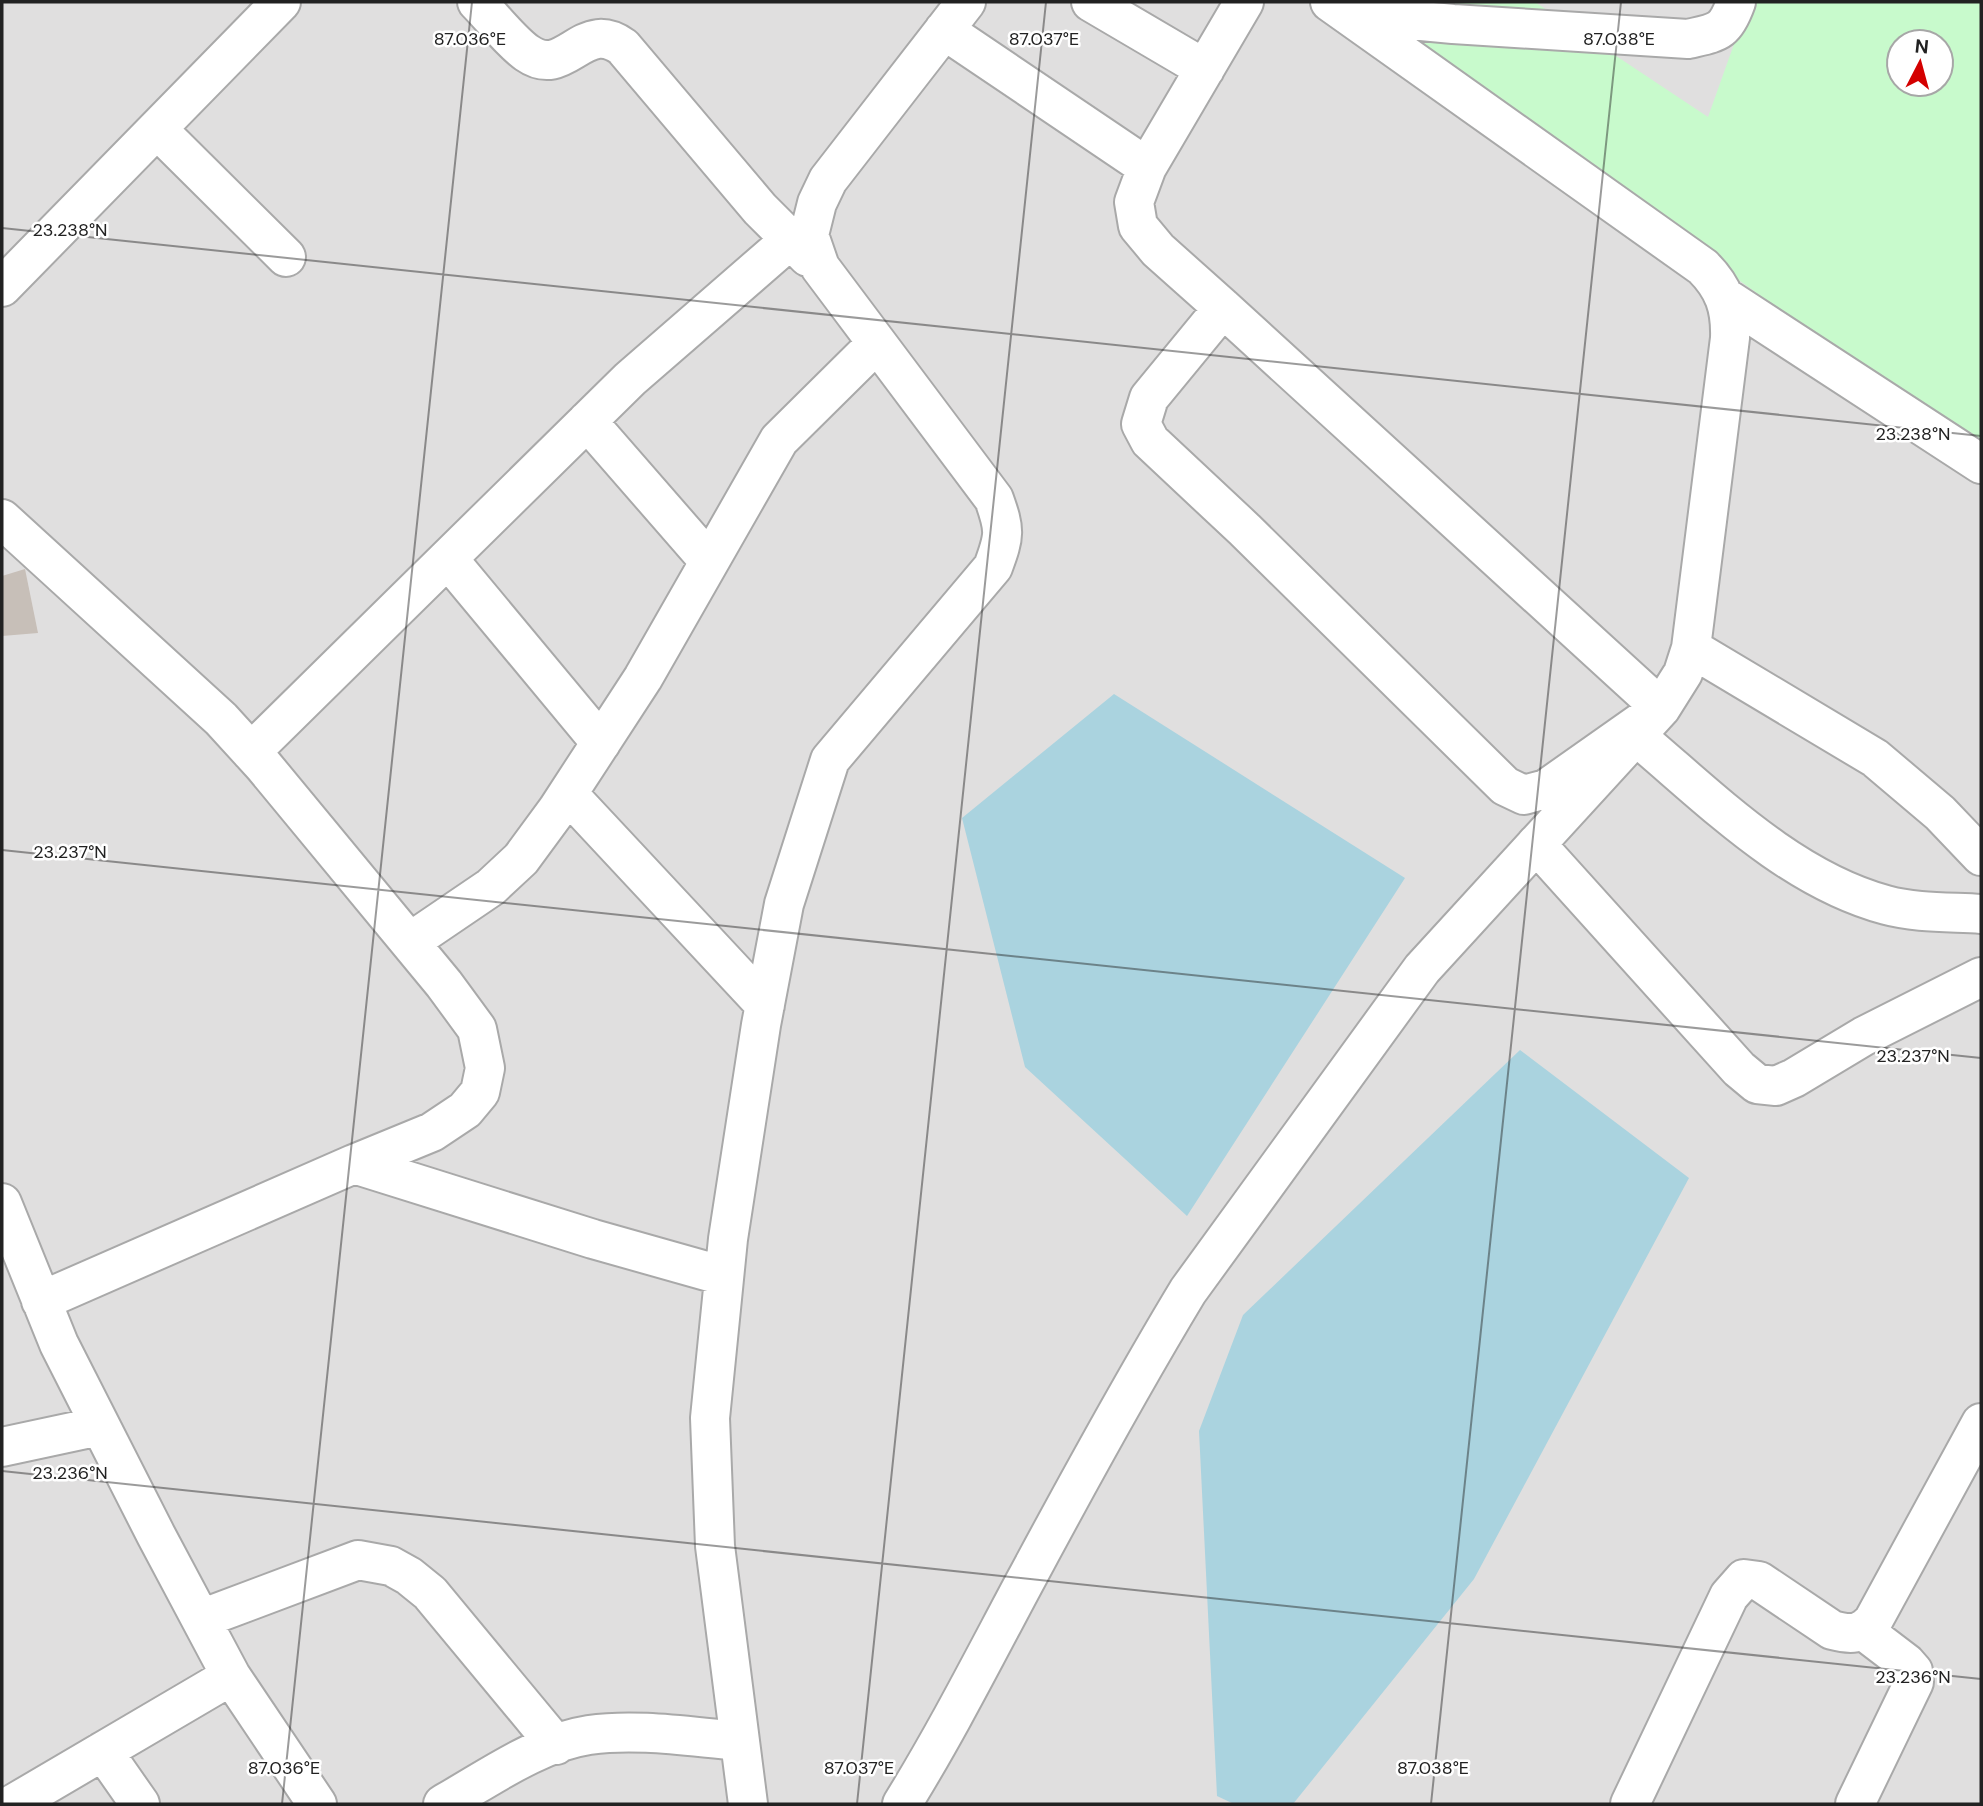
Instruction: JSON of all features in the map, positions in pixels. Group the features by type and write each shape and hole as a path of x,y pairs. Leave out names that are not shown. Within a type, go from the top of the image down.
{"street":[{"path":"2,287 281,2"},
{"path":"477,2 527,53 538,58 550,61 597,39 613,40 624,47 760,209 820,267 994,499 1004,526 1000,550 993,566 830,760 786,895 765,1005 724,1276 710,1418 715,1546 748,1804"},
{"path":"1091,2 1205,69"},
{"path":"1244,2 1147,167 1135,202 1138,226 1158,250 1661,708"},
{"path":"1339,8 1453,24 1688,39 1719,32 1731,16 1736,2"},
{"path":"902,1804 931,1757 1051,1532 1188,1291 1422,969 1661,708 1683,673 1691,648 1730,338 1731,321 1726,298 1717,280 1703,267 1339,8"},
{"path":"820,267 809,235 817,203 828,180 955,16 1147,167"},
{"path":"157,129 286,257"},
{"path":"251,751 657,354 790,240"},
{"path":"1726,298 1981,464"},
{"path":"1223,308 1149,398 1141,424 1150,441 1245,530 1505,786 1524,794 1546,789 1661,708"},
{"path":"410,942 491,887 521,859 643,678 779,440 877,343"},
{"path":"587,421 709,561"},
{"path":"2,519 221,719 251,751 410,942 477,1029 485,1068 480,1092 464,1110 432,1132 41,1301"},
{"path":"448,559 601,743"},
{"path":"1691,648 1875,758 1940,813 1981,856"},
{"path":"1635,735 1748,830 1832,886 1889,906 1981,914"},
{"path":"568,793 765,1005"},
{"path":"1536,844 1739,1069 1757,1084 1776,1086 1794,1078 1864,1036 1981,977"},
{"path":"354,1164 593,1239 724,1276"},
{"path":"2,1203 59,1344 201,1619 231,1676 317,1804"},
{"path":"1630,1804 1729,1596 1744,1578 1759,1581 1832,1630 1846,1634 1864,1631 1873,1621 1981,1423"},
{"path":"2,1447 100,1426"},
{"path":"201,1619 358,1560 391,1566 430,1593 556,1745"},
{"path":"1855,1804 1914,1682 1913,1671 1906,1663 1864,1631"},
{"path":"13,1804 231,1676"},
{"path":"443,1804 534,1754 587,1735 636,1732 740,1741"},
{"path":"103,1751 140,1804"}],"shaded area":[{"path":"2,2 1981,2 1981,1804 2,1804"}],"green space":[{"path":"1353,2 1535,2 1708,117 1749,2 1981,2 1981,448 1869,374"}],"water":[{"path":"1114,694 1405,878 1187,1216 1025,1067 962,818"},
{"path":"1520,1050 1689,1178 1474,1579 1293,1804 1234,1804 1217,1796 1199,1431 1243,1315"}],"building":[{"path":"25,569 38,633 2,636 2,576"}]}
